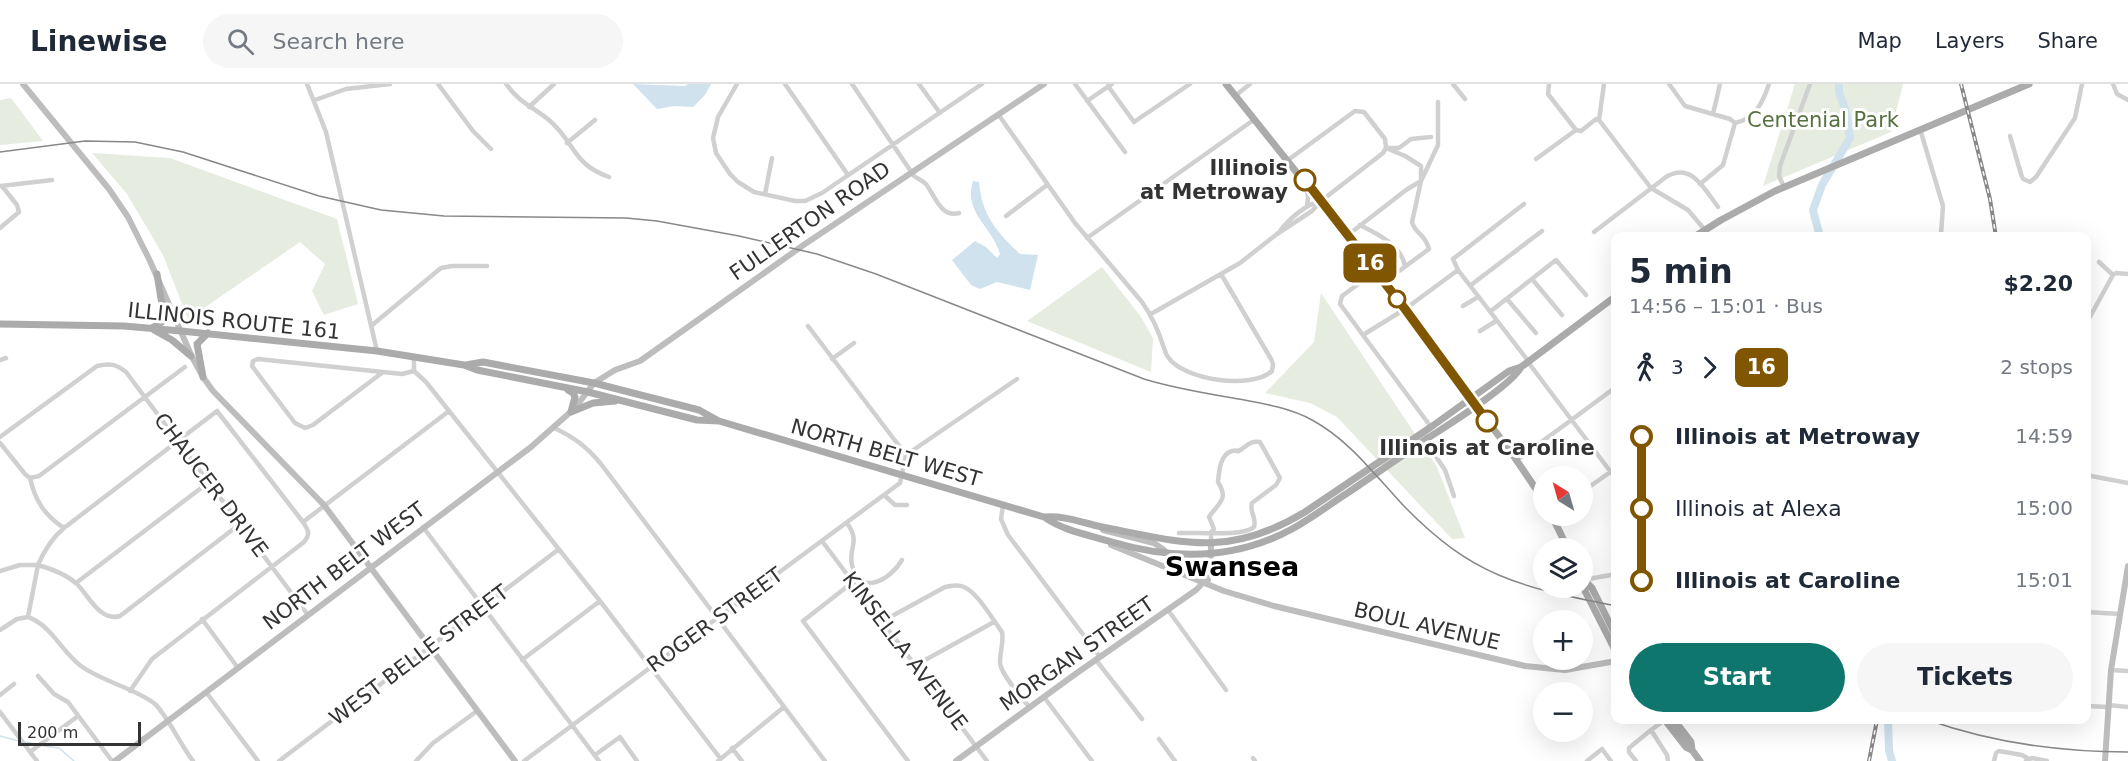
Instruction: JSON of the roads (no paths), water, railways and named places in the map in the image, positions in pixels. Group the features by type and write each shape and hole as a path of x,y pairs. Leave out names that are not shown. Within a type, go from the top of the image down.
{"main road":[{"path":"1226,84 1376,271 1533,484"},
{"path":"1702,232 1754,201 1784,187 2029,84"},
{"path":"156,274 164,316 162,321 152,328 172,340 191,356"},
{"path":"1473,402 1509,371 1526,364 1611,300"},
{"name":"ILLINOIS ROUTE 161","path":"0,324 152,328 377,351 464,365 477,370 588,392"},
{"path":"202,377 197,344 208,333"},
{"name":"ILLINOIS ROUTE 161","path":"464,365 483,362 594,383"},
{"name":"NORTH BELT WEST","path":"594,383 699,410 719,421 1044,517 1061,517 1185,542 1211,544 1247,539 1278,527 1356,483"},
{"path":"557,385 573,393 575,400 571,412"},
{"name":"NORTH BELT WEST","path":"588,392 697,420 719,421"},
{"path":"571,412 592,403 623,401"},
{"name":"NORTH BELT WEST","path":"1044,517 1058,526 1137,549 1168,554 1211,554 1251,546 1306,521 1431,427 1473,402"},
{"name":"NORTH BELT WEST","path":"1394,457 1425,440 1473,402"},
{"path":"1593,590 1611,626"},
{"path":"1589,598 1611,642"},
{"path":"1668,724 1700,761"},
{"path":"1677,724 1691,742 1692,750"}],"street":[{"path":"23,84 109,189 128,217 202,377 324,505 515,761"},
{"path":"307,84 326,132 377,351"},
{"path":"315,100 346,89 390,84"},
{"path":"438,84 473,131 491,149"},
{"path":"506,84 529,107 550,121 590,169 609,177"},
{"path":"529,107 554,84"},
{"path":"737,84 714,128 714,146 722,163 738,182 753,192 795,201 805,201 822,193 982,84"},
{"path":"785,84 848,175"},
{"path":"852,84 911,171 925,183 946,213 952,215 959,213"},
{"path":"919,84 940,113"},
{"path":"1029,84 1034,91"},
{"name":"FULLERTON ROAD","path":"594,383 615,370 640,361 911,171 1044,84"},
{"path":"1075,84 1125,152"},
{"path":"1087,101 1110,85 1134,122 1190,84"},
{"path":"1235,96 1250,84"},
{"path":"1453,84 1465,99"},
{"path":"1549,84 1548,93 1576,130"},
{"path":"1605,84 1599,120 1651,188 1688,210 1705,230"},
{"path":"1669,84 1685,106 1730,118 1735,123"},
{"path":"1713,114 1720,84"},
{"path":"1735,123 1742,121 1760,108 1769,84"},
{"path":"1784,187 1779,176 1780,166 1810,84"},
{"path":"2010,136 2023,179 2033,180 2075,118 2082,84"},
{"path":"2113,84 2117,94 2128,100"},
{"path":"1384,282 1429,249 1427,240 1412,222 1421,181 1437,145 1438,102"},
{"path":"1151,314 1221,274 1304,217 1383,153 1386,148 1385,139 1364,112 1355,111 1288,160"},
{"path":"998,114 1086,238 1151,314 1166,354 1172,363 1190,373 1239,382 1254,380 1270,373 1273,367 1271,359 1221,274"},
{"path":"1086,238 1255,119"},
{"path":"1536,159 1576,130 1581,131 1596,119 1599,120"},
{"path":"567,143 595,120"},
{"path":"1700,184 1723,165 1735,123"},
{"path":"1920,129 1943,206 1941,232"},
{"path":"1386,148 1399,148 1411,139 1431,137"},
{"path":"1386,148 1405,156 1420,166 1421,181"},
{"path":"765,194 772,158"},
{"path":"1594,232 1666,177 1682,172 1691,175 1718,207"},
{"path":"1,186 52,180"},
{"path":"1305,180 1307,208"},
{"path":"1348,235 1421,181"},
{"path":"1006,216 1047,184"},
{"path":"0,228 19,212 17,205 1,186"},
{"path":"1277,234 1307,208 1321,201"},
{"path":"1524,204 1453,259 1458,270 1491,311 1526,364 1610,472 1593,484"},
{"path":"1360,225 1386,239 1400,254 1406,267"},
{"path":"1471,285 1542,231"},
{"path":"1491,311 1556,260 1586,295"},
{"path":"2098,262 2113,275"},
{"path":"371,326 441,268 487,266"},
{"path":"1364,335 1405,309 1458,270"},
{"path":"1376,271 1342,296 1340,304 1431,427"},
{"path":"2091,315 2113,275 2128,274"},
{"path":"1532,279 1562,315"},
{"path":"1462,306 1478,297"},
{"path":"1507,299 1536,333"},
{"path":"1480,331 1496,321"},
{"path":"808,327 906,455 903,475"},
{"path":"832,359 854,343"},
{"path":"414,356 414,371 426,382 498,471 651,667 719,759 784,707"},
{"path":"0,360 6,358"},
{"path":"383,372 313,425 305,428 295,423 252,366 253,361 258,359 270,360 402,374 414,371"},
{"name":"CHAUCER DRIVE","path":"0,437 97,366 107,363 118,365 126,372 308,615"},
{"path":"30,478 39,476 185,367"},
{"path":"906,455 1017,379"},
{"name":"NORTH BELT WEST","path":"113,761 554,428 571,412 594,383"},
{"path":"1517,460 1611,391"},
{"path":"28,618 38,565 56,535 217,411 303,522 309,531 308,537 152,658 137,677 130,691"},
{"path":"303,522 449,411"},
{"path":"554,428 570,435 588,448 825,761"},
{"path":"1425,440 1445,470 1454,496"},
{"path":"0,442 24,474 30,478 34,495 42,510 64,528"},
{"path":"1179,533 1211,532 1250,530 1256,522 1251,510 1252,503 1279,482 1280,478 1260,442 1252,442 1238,451 1227,454 1222,461 1218,482 1224,496 1209,517 1214,529 1211,532 1211,554 1204,581"},
{"name":"ROGER STREET","path":"524,761 896,487 903,475"},
{"path":"2091,476 2128,483"},
{"path":"76,583 209,482"},
{"path":"884,495 895,505 907,505"},
{"path":"1003,505 1001,519 1008,535 1142,719"},
{"path":"847,523 854,539 853,567 867,582 878,582 888,577 896,572 902,561"},
{"path":"0,571 20,565 38,565 56,570 76,583 104,616 112,618 120,615 240,524"},
{"name":"BOUL AVENUE","path":"1091,524 1098,529 1154,543 1182,568 1204,581"},
{"path":"423,528 599,761"},
{"name":"BOUL AVENUE","path":"1096,537 1102,542 1191,577 1294,612 1536,668 1576,669 1611,662"},
{"name":"KINSELLA AVENUE","path":"822,541 987,761"},
{"name":"WEST BELLE STREET","path":"279,761 559,549"},
{"path":"2105,761 2111,670 2120,614 2125,605 2128,566"},
{"path":"1593,578 1611,575"},
{"path":"1191,577 1191,594"},
{"name":"MORGAN STREET","path":"956,761 1191,594 1204,581"},
{"path":"853,582 803,621 908,761"},
{"path":"883,621 945,587 955,585 965,587 973,593 1002,632 1000,663 1003,671 1029,707"},
{"path":"522,660 600,602"},
{"path":"1168,610 1226,690"},
{"path":"2091,612 2120,614"},
{"path":"0,630 17,619 37,620 80,665 104,680 154,703 193,761"},
{"path":"202,619 238,668"},
{"path":"916,665 994,622"},
{"path":"2111,670 2128,671"},
{"path":"38,676 54,694 68,702 113,761"},
{"path":"0,695 14,684"},
{"path":"206,692 258,761"},
{"path":"1044,697 1092,761"},
{"path":"2091,706 2128,706"},
{"path":"416,761 433,743 477,711"},
{"path":"0,712 37,761"},
{"path":"30,752 78,716"},
{"path":"1636,761 1629,752 1629,748 1659,724"},
{"path":"1651,730 1667,755 1668,761"},
{"path":"595,755 620,737 637,761"},
{"path":"1159,739 1175,761"},
{"path":"732,748 742,761"},
{"path":"1587,761 1602,749 1611,761"},
{"path":"1994,761 1996,753 1999,752 2022,755 2027,760 2047,761"}],"water":[{"path":"633,84 685,86 711,84 705,95 693,107 674,106 657,109"},
{"path":"973,181 979,182 987,214 1004,238 1020,254 1038,255 1030,290 997,282 980,289 971,285 952,260 975,241 986,247 997,258 1000,254 975,211 971,192"}],"waterway":[{"path":"1819,232 1813,210 1822,185 1850,138 1839,84"},
{"path":"1888,724 1889,750 1892,761"},
{"path":"0,736 19,741"},
{"path":"26,742 36,744"},
{"path":"44,746 59,748 74,761"}],"tram line":[{"path":"0,152 85,141 135,142 183,152 319,196 381,210 444,216 626,218 657,221 739,236 817,254 876,274 1144,379 1188,390 1274,406 1303,416 1338,437 1427,529 1475,563 1525,585 1611,605"},
{"path":"1940,724 1977,735 2026,745 2128,752"}],"railway":[{"path":"1961,84 1990,199 1995,232"},
{"path":"1869,761 1876,724"}],"place":[{"name":"Illinois at Metroway","path":"1305,180"},
{"name":"Illinois at Caroline","path":"1487,421"}],"district":[{"name":"Swansea","path":"1232,566"}],"park label":[{"name":"Centenial Park","path":"1823,120"}]}
